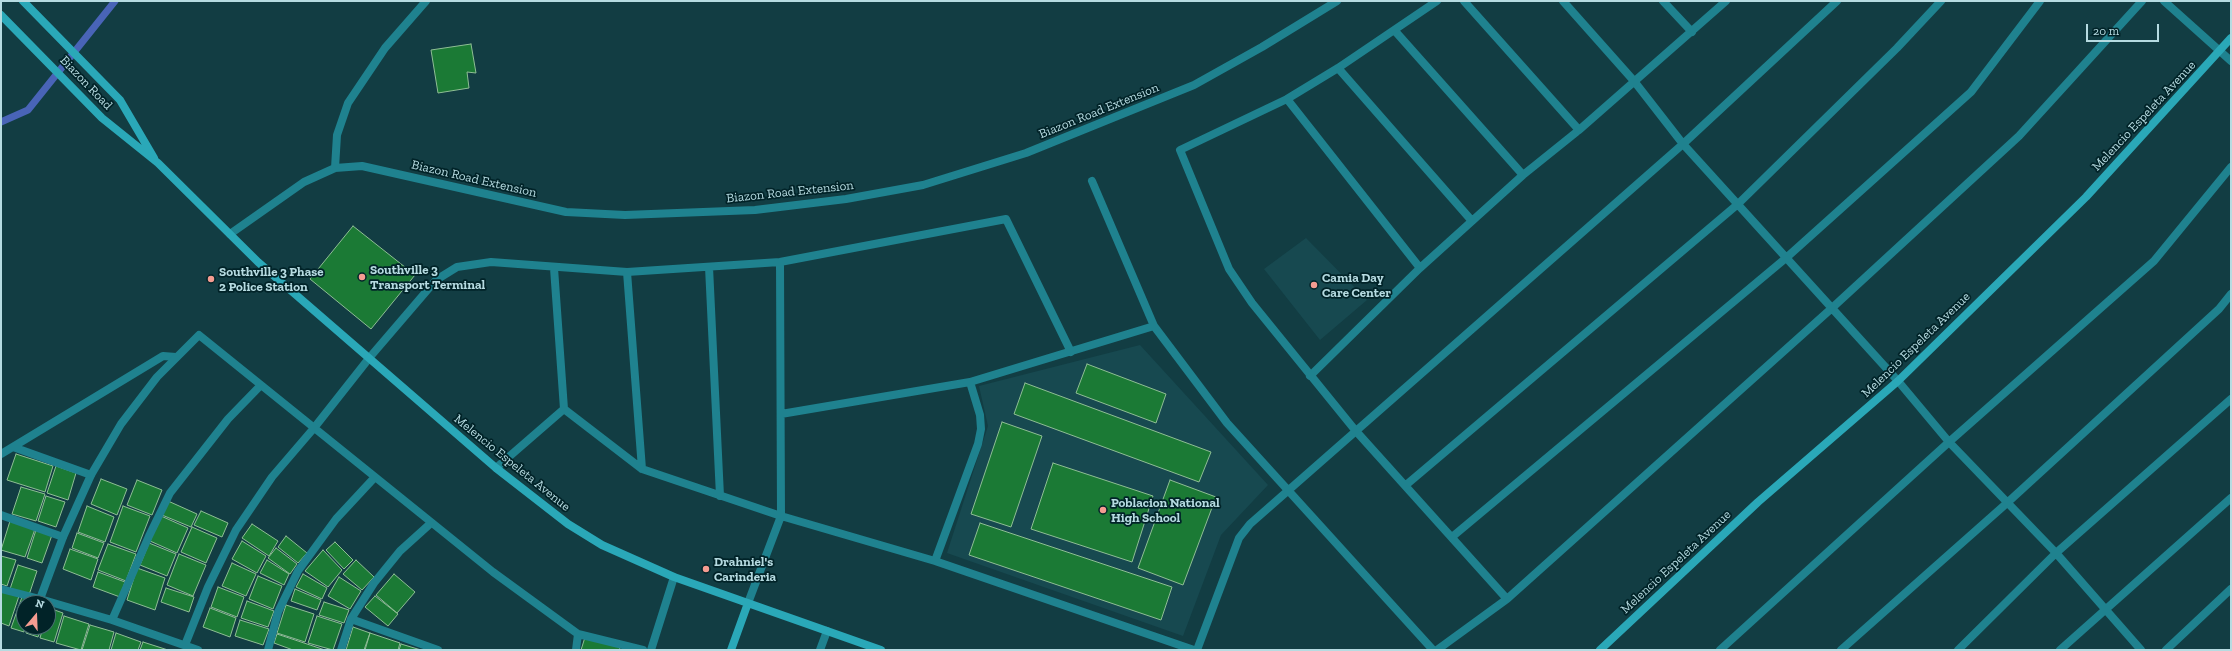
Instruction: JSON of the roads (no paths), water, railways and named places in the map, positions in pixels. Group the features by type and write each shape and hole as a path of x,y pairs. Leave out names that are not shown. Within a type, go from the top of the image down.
{"street":[{"name":"Biazon Road","path":"23,1 120,100 158,163"},
{"path":"335,168 337,135 348,103 385,48 426,1"},
{"name":"Biazon Road Extension","path":"230,234 304,182 335,168 362,166 566,212 625,215 755,210 846,199 923,185 1026,153 1113,120 1194,85 1262,47 1337,1"},
{"path":"1438,1 1338,68 1287,99 1180,150 1229,269 1252,303 1355,430 1507,599"},
{"path":"1464,1 1579,130"},
{"path":"1563,1 1634,81 1683,144 1898,381 1949,442 2006,503 2056,553 2106,608 2141,650"},
{"path":"1663,1 1692,32"},
{"path":"1310,376 1420,268 1523,175 1579,130 1726,1"},
{"path":"1197,650 1238,538 1250,524 1290,491 1355,430 1683,144 1837,1"},
{"path":"1406,485 1738,204 1897,48 1941,1"},
{"path":"1452,537 1786,258 1971,92 2040,1"},
{"path":"1437,650 1507,599 1832,308 2019,136 2142,1"},
{"path":"2164,1 2231,61"},
{"name":"Biazon Road","path":"1,15 38,51 102,118 158,163 258,262"},
{"path":"1395,31 1523,175"},
{"name":"Melencio Espeleta Avenue","path":"1600,650 1758,502 1898,381 2086,197 2231,38"},
{"path":"1338,68 1472,221"},
{"path":"1287,99 1420,268"},
{"path":"1720,650 1949,442 2154,261 2231,167"},
{"path":"1092,180 1154,326 1227,423 1433,650"},
{"path":"185,646 208,587 236,530 272,477 314,428 370,357 436,280 457,267 491,262 554,268 627,272 780,262 1006,219 1071,352"},
{"name":"Melencio Espeleta Avenue","path":"258,262 370,357 496,468 535,500 596,542 674,577 882,650"},
{"path":"731,650 781,516 780,262"},
{"path":"709,267 720,496"},
{"path":"554,268 564,409 642,469 781,516 935,561 1194,650"},
{"path":"627,272 642,469"},
{"path":"1841,650 2006,503 2219,309 2231,294"},
{"path":"781,414 970,382 1154,326"},
{"path":"41,595 63,537 90,475 121,424 176,357 199,335 493,572 578,634 643,650"},
{"path":"1,454 163,356 176,357"},
{"path":"935,561 978,444 981,429 980,415 970,382"},
{"path":"112,620 148,536 170,493 228,419 261,385"},
{"path":"1958,650 2056,553 2231,399"},
{"path":"496,468 564,409"},
{"path":"12,447 90,475"},
{"path":"268,650 278,612 298,571 336,519 376,477"},
{"path":"2060,650 2231,498"},
{"path":"1,515 63,537"},
{"path":"341,650 351,618 374,583 400,551 431,523"},
{"path":"651,650 674,577"},
{"path":"1,589 19,595"},
{"path":"2166,650 2231,589"},
{"path":"56,604 112,620 198,650"},
{"path":"351,618 438,650"},
{"path":"820,650 827,631"},
{"path":"576,650 578,634"}],"waterway":[{"path":"1,122 28,110 115,1"}],"place":[{"name":"Southville 3 Transport Terminal","path":"362,277"},
{"name":"Southville 3 Phase 2 Police Station","path":"211,279"},
{"name":"Camia Day Care Center","path":"1314,285"},
{"name":"Poblacion National High School","path":"1103,510"},
{"name":"Drahniel's Carinderia","path":"706,569"}]}
